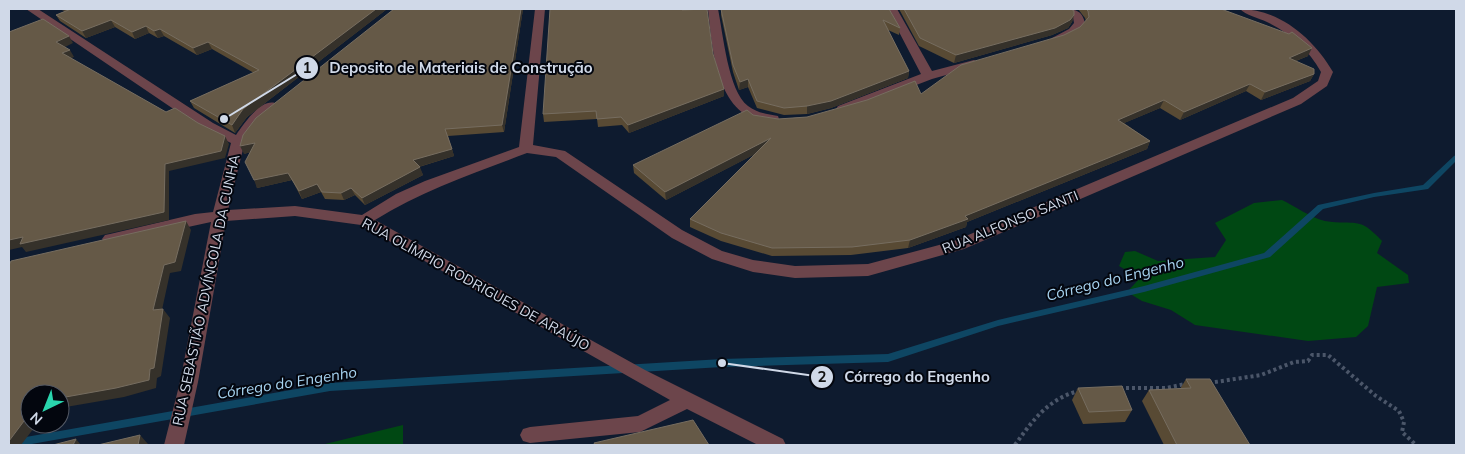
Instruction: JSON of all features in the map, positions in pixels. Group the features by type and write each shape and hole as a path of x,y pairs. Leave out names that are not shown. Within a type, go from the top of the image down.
{"street":[{"name":"RUA SEBASTIÃO ADVÍNCOLA DA CUNHA","path":"31,9 208,126 238,141 220,215 189,382 175,439"},
{"path":"526,150 526,131 540,9"},
{"path":"713,9 729,86 737,103 763,118 783,121"},
{"path":"892,9 928,76"},
{"path":"1048,42 1073,31 1080,23 1078,16 1068,9"},
{"name":"RUA ALFONSO SANTI","path":"364,220 401,197 430,184 526,150 541,150 560,154 677,234 718,256 753,266 795,272 868,270 959,245 1008,225 1297,101 1323,83 1327,72 1310,44 1270,18 1245,9"},
{"path":"833,112 928,76 985,60"},
{"path":"238,141 253,121 284,96"},
{"name":"RUA OLÍMPIO RODRIGUES DE ARAÚJO","path":"92,243 220,215 295,211 364,220 639,376 776,445"},
{"path":"530,435 640,424 687,400"}],"path":[{"path":"1200,383 1239,380 1261,375 1294,362 1308,361 1312,355 1328,355 1376,396 1399,411 1404,422 1402,432 1416,445"},
{"path":"1111,388 1166,388 1191,383"},
{"path":"1014,445 1048,406 1064,393 1083,390"}],"green space":[{"path":"1282,200 1309,215 1325,221 1362,225 1382,241 1377,253 1408,275 1409,283 1377,287 1368,326 1356,337 1308,341 1195,325 1171,310 1142,301 1127,292 1140,278 1119,266 1125,252 1135,251 1158,261 1215,257 1226,240 1215,223 1254,203"},
{"path":"403,425 403,445 321,445"}],"building":[{"path":"71,9 376,9 243,109 232,125 190,101 259,70 208,42 193,48 160,29 154,31 146,26 132,32 111,20 82,31 56,15"},
{"path":"394,9 521,9 502,125 445,129 452,149 413,160 420,167 362,198 351,188 341,193 322,192 317,184 299,191 288,173 254,180 245,162 255,143 240,146 243,135 256,118"},
{"path":"550,9 707,9 713,54 724,89 628,125 621,117 597,119 596,111 543,114"},
{"path":"721,9 889,9 900,28 883,20 909,71 831,101 807,106 784,108 757,101 748,79 740,82 733,65"},
{"path":"904,9 1071,9 1074,11 1074,15 1070,20 1055,28 956,55 920,38"},
{"path":"1086,9 1221,9 1289,34 1292,32 1312,48 1289,58 1314,69 1314,74 1265,92 1250,84 1184,112 1164,100 1118,120 1150,141 965,216 968,219 910,240 852,247 772,248 721,233 690,219 771,138 665,192 633,165 747,110 753,115 778,119 807,117 867,100 915,81 921,94 961,65 1064,35 1080,27 1089,17"},
{"path":"43,19 69,36 56,42 70,50 62,53 166,112 175,108 198,123 225,136 221,151 165,164 164,212 20,244 23,237 9,240 9,32"},
{"path":"186,221 175,262 164,265 153,310 163,309 154,368 150,369 149,380 70,396 70,384 20,384 20,426 9,441 9,265 11,261"},
{"path":"1186,379 1210,379 1250,445 1177,445 1149,390 1191,388"},
{"path":"1122,386 1132,410 1089,412 1078,388"},
{"path":"693,420 709,445 595,445 594,443"},
{"path":"140,435 138,445 98,445"},
{"path":"76,439 73,445 53,445"}],"waterway":[{"name":"Córrego do Engenho","path":"9,444 330,387 722,363 888,358 998,323 1144,289 1267,255 1321,207 1374,195 1425,187 1456,157"}],"place":[{"name":"Deposito de Materiais de Construção","path":"224,119"},
{"name":"Córrego do Engenho","path":"722,363"}]}
